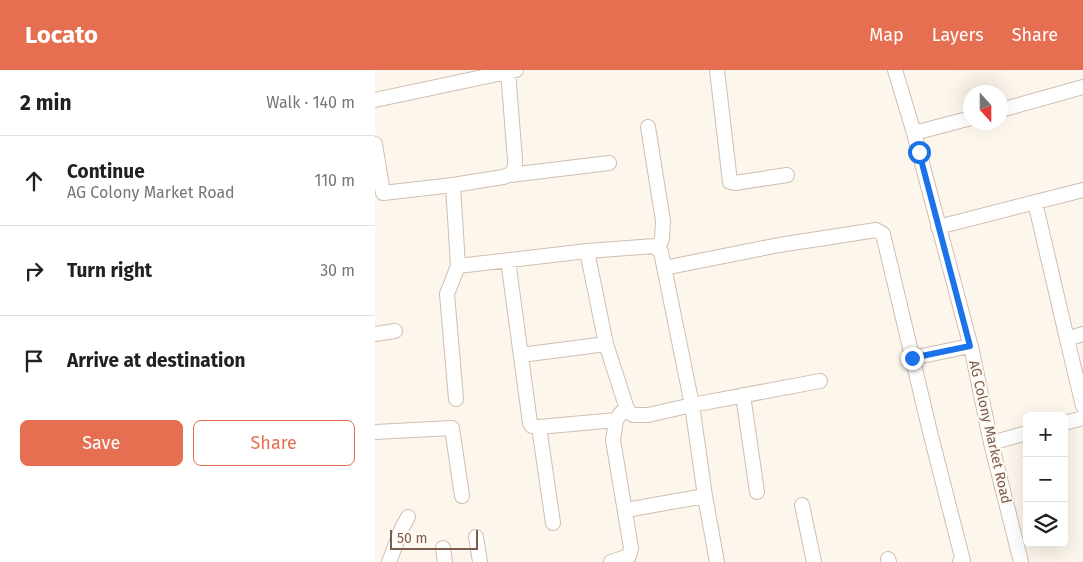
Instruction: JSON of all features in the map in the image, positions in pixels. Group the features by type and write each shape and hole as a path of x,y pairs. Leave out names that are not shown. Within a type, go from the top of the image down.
{"street":[{"path":"717,70 730,182 735,183 787,174"},
{"name":"AG Colony Market Road","path":"895,70 915,133 970,346 991,443 1021,562"},
{"path":"375,100 513,71 515,160 514,171 511,175"},
{"path":"1008,108 1083,88"},
{"path":"915,133 963,120"},
{"path":"648,127 663,221 662,239 658,248"},
{"path":"375,144 383,193 609,163"},
{"path":"453,185 458,266 447,294 456,399"},
{"path":"938,227 1083,190"},
{"path":"1035,202 1083,406"},
{"path":"664,268 779,244 876,230 883,234 963,561 960,562"},
{"path":"458,266 587,251 648,246 658,248 661,252 692,405 717,562"},
{"path":"587,251 607,344 629,412 639,416 820,380"},
{"path":"508,260 529,420 532,426 616,420"},
{"path":"375,334 395,331"},
{"path":"1067,339 1083,334"},
{"path":"521,355 607,344"},
{"path":"912,358 970,346"},
{"path":"743,395 757,492"},
{"path":"611,562 629,556 631,553 626,510 613,440 616,420 626,406"},
{"path":"1068,422 1083,418"},
{"path":"539,427 553,523"},
{"path":"375,432 452,428 462,496"},
{"path":"991,443 1023,434"},
{"path":"626,510 705,496"},
{"path":"802,505 814,562"},
{"path":"389,562 408,517"},
{"path":"476,537 480,562"},
{"path":"443,548 445,562"}],"route":[{"path":"912,358 970,346 919,152"}]}
